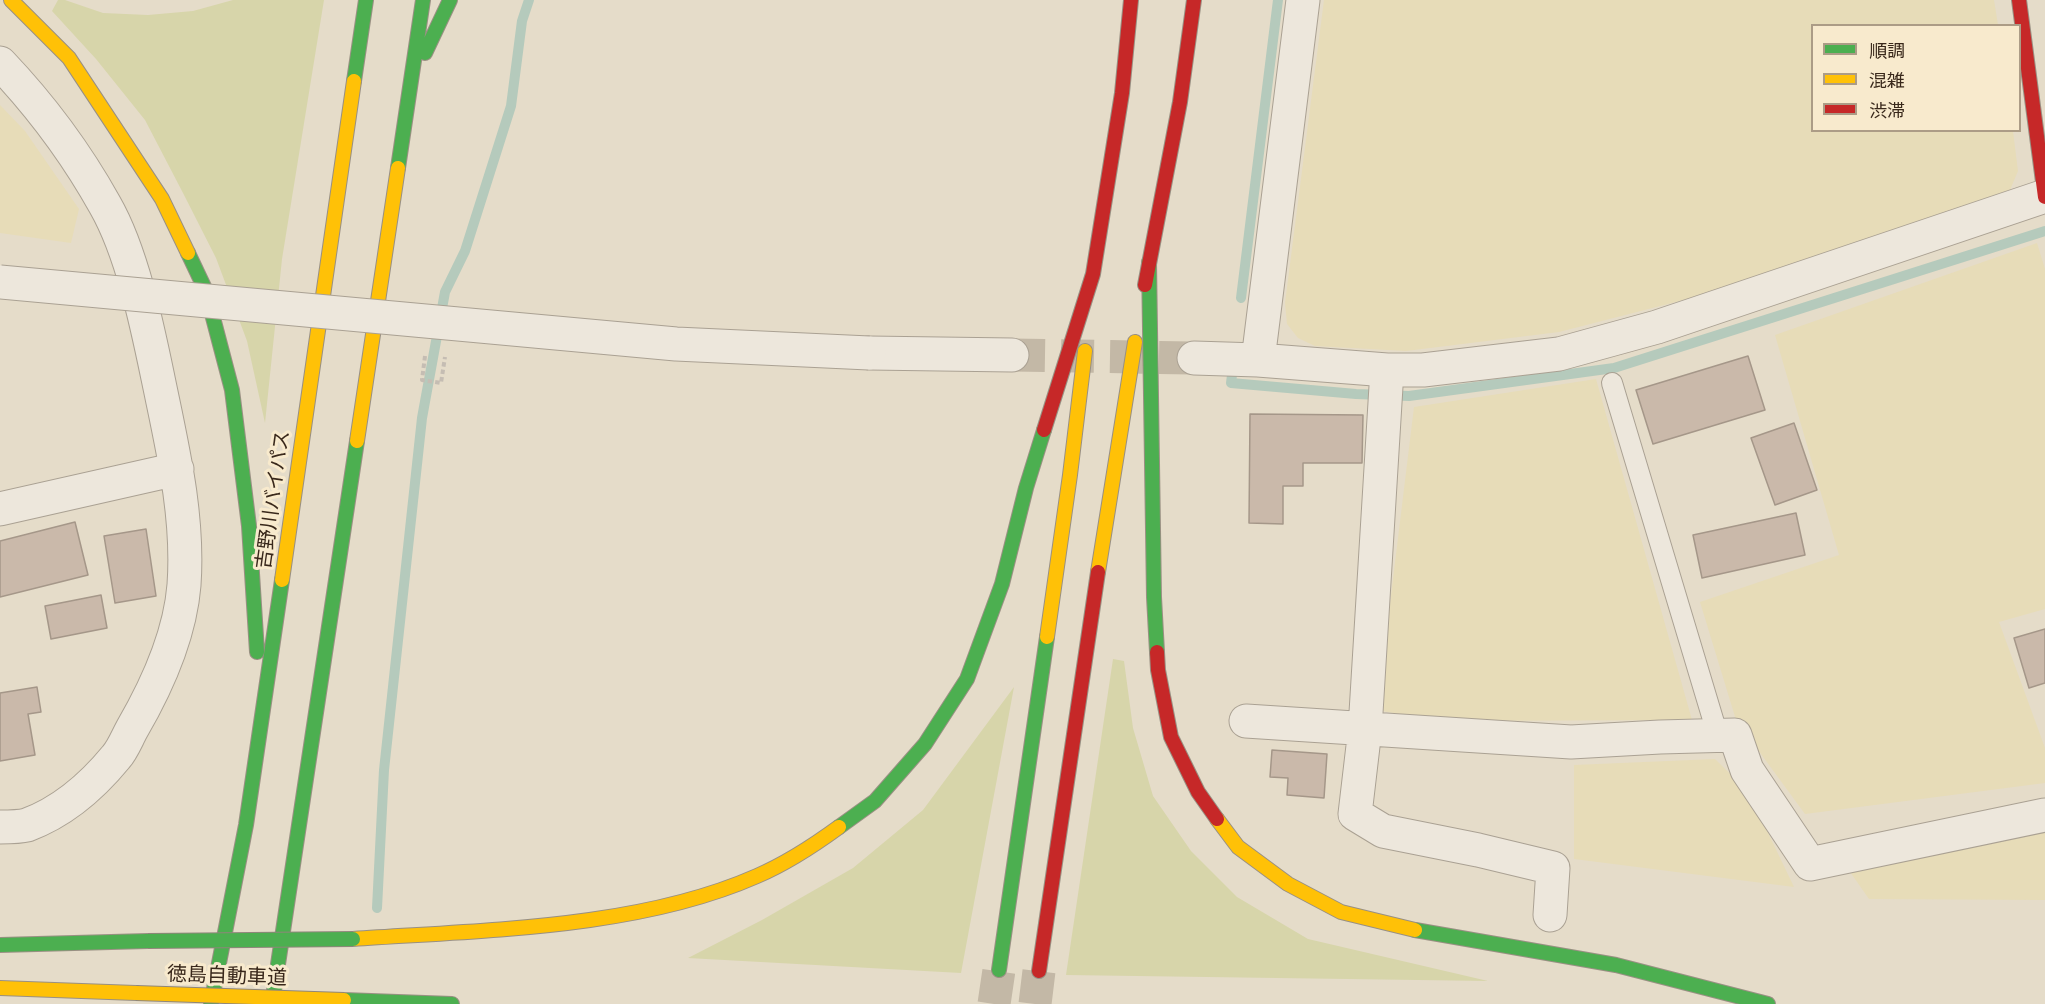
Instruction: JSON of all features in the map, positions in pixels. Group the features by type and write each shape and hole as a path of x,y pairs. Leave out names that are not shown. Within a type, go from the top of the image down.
{"main road":[{"path":"11,0 69,58 162,199 206,291 232,390 249,526 262,717"},
{"name":"吉野川バイパス","path":"211,1004 246,825 366,0"},
{"path":"272,1004 423,0"},
{"path":"410,85 450,0"},
{"path":"999,970 1070,475 1094,274 1122,93 1131,0"},
{"path":"1040,971 1111,482 1149,262 1180,102 1194,0"},
{"path":"2019,0 2045,196"},
{"path":"1149,262 1154,597 1158,670 1171,737 1198,792 1238,847 1288,884 1341,912 1399,927 1616,965 1768,1004"},
{"path":"0,945 353,939 532,926 618,915 696,898 757,876 816,844 875,801 925,744 967,679 1002,584 1026,488 1094,274"},
{"name":"徳島自動車道","path":"0,988 452,1004"}],"street":[{"path":"1258,360 1303,0"},
{"path":"0,63 61,133 106,206 127,254 144,318 177,469 185,535 183,586 176,628 149,700 117,755 58,811 25,825 0,827"},
{"path":"1194,358 1258,360 1385,390 1423,370 1559,354 1657,327 2045,196"},
{"path":"0,282 665,343 869,353 1012,355"},
{"path":"1385,390 1365,729 1355,814 1383,831 1553,868 1550,915"},
{"path":"0,509 177,469"},
{"path":"1246,721 1571,742 1735,735 1747,770 1810,864 2045,814"}],"lane":[{"path":"1612,383 1718,736"}],"path":[{"path":"426,347 422,380 441,383 446,347"}],"shaded area":[{"path":"58,0 65,0 103,13 148,15 193,11 233,0 324,0 282,259 265,423 247,341 216,258 145,120 96,59 52,11"},
{"path":"1324,0 1994,0 1998,24 1811,24 1811,132 2013,132 2018,171 2010,190 1707,294 1559,332 1406,351 1315,346 1298,338 1287,324 1285,303"},
{"path":"0,105 25,131 79,209 71,243 0,233"},
{"path":"2037,243 2045,269 2045,609 1999,622 2045,748 2045,783 1805,814 1736,720 1700,602 1839,555 1775,335"},
{"path":"1596,379 1692,720 1437,721 1377,710 1414,407"},
{"path":"1113,659 1124,661 1133,728 1153,796 1191,851 1237,897 1308,939 1488,981 1066,975"},
{"path":"1014,687 961,973 688,958 762,920 853,868 923,810"},
{"path":"1715,759 1748,791 1794,887 1574,859 1574,765"},
{"path":"2045,826 2045,900 1869,899 1848,869"}],"building":[{"path":"1748,356 1765,410 1653,444 1636,390"},
{"path":"1250,414 1363,415 1362,463 1303,463 1303,486 1283,486 1283,524 1249,523"},
{"path":"1794,423 1817,490 1775,505 1751,438"},
{"path":"1796,513 1805,555 1702,578 1693,535"},
{"path":"75,522 88,575 0,597 0,541"},
{"path":"146,529 156,596 115,603 104,536"},
{"path":"101,595 107,628 51,639 45,606"},
{"path":"2045,629 2045,683 2029,688 2014,638"},
{"path":"37,687 41,712 28,714 35,755 0,761 0,693"},
{"path":"1272,750 1327,754 1324,798 1287,795 1288,778 1270,777"}],"waterway":[{"path":"377,908 384,770 422,418 445,292 465,251 511,106 522,21 529,0"},
{"path":"1241,298 1278,0"},
{"path":"1232,375 1231,383 1356,394 1409,396 1614,368 2045,231"}],"tunnel":[{"path":"1012,355 1194,358"},
{"path":"994,1004 999,970"},
{"path":"1035,1004 1039,971"}],"traffic: fast":[{"path":"354,81 366,0"},
{"path":"398,168 423,0"},
{"path":"425,53 450,0"},
{"path":"188,253 206,291 232,390 249,526 257,652"},
{"path":"1149,262 1154,597 1157,652"},
{"path":"839,827 875,801 925,744 967,679 1002,584 1026,488 1044,430"},
{"path":"272,1004 357,441"},
{"path":"211,1004 246,825 282,580"},
{"path":"999,970 1047,637"},
{"path":"1415,930 1616,965 1768,1004"},
{"path":"148,941 353,939"},
{"path":"0,945 148,941"},
{"path":"344,1000 452,1004"}],"traffic: slow":[{"path":"11,0 69,58 162,199 188,253"},
{"path":"282,580 354,81"},
{"path":"357,441 398,168"},
{"path":"1098,572 1135,342"},
{"path":"1047,637 1085,351"},
{"path":"1217,819 1238,847 1288,884 1341,912 1415,930"},
{"path":"353,939 558,924 661,907 710,894 757,876 799,854 839,827"},
{"path":"0,988 136,993"},
{"path":"136,993 344,1000"}],"traffic: jam":[{"path":"1044,430 1093,274 1122,93 1131,0"},
{"path":"1145,285 1180,102 1194,0"},
{"path":"2019,0 2045,197"},
{"path":"1039,971 1098,572"},
{"path":"1157,652 1158,670 1171,737 1198,792 1217,819"}]}
